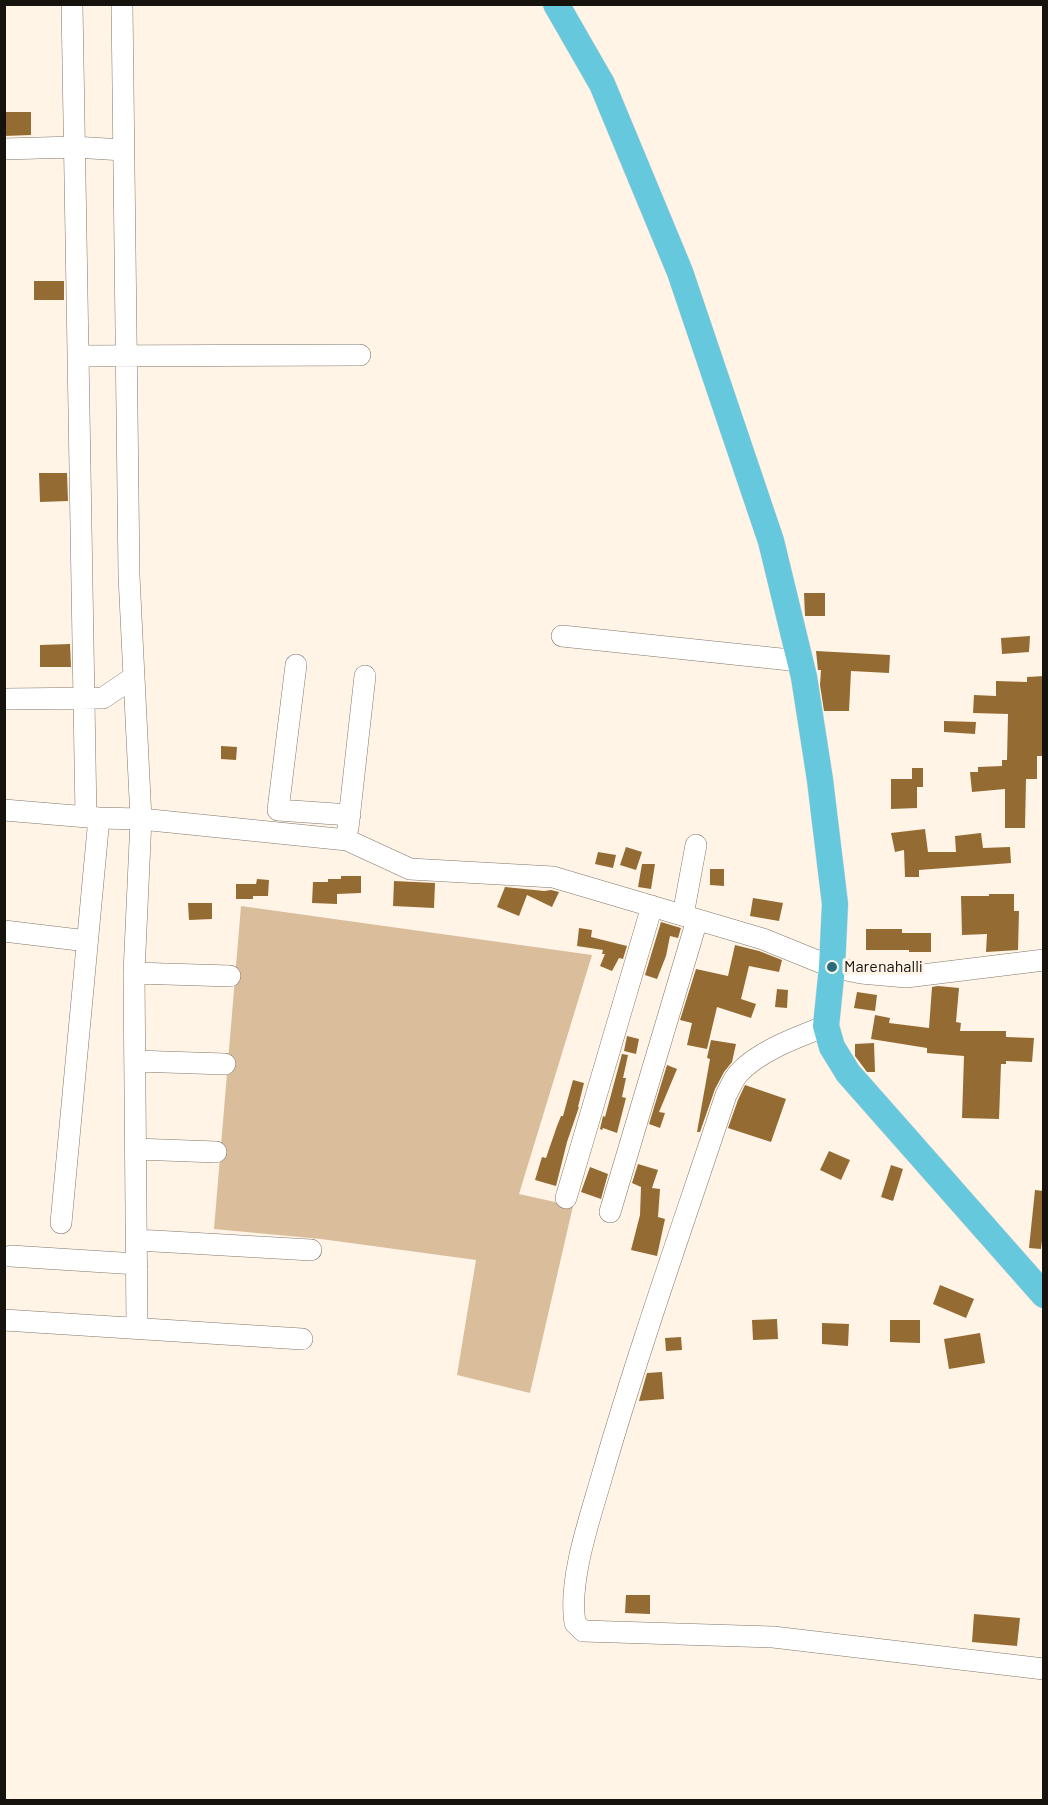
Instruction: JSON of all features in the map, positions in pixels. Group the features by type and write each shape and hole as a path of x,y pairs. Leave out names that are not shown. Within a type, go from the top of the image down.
{"main road":[{"path":"556,4 602,84 680,272 771,541 800,661 820,780 835,904 826,1026 832,1047 848,1073 1044,1295"}],"street":[{"path":"62,1223 87,941 92,818 85,698 72,4"},
{"path":"122,4 129,576 141,819 134,973 137,1328"},
{"path":"4,149 74,147 123,150"},
{"path":"78,356 360,355"},
{"path":"562,636 800,661"},
{"path":"296,665 278,810 350,815"},
{"path":"347,840 365,676"},
{"path":"4,699 103,698 134,677"},
{"path":"4,810 92,818 141,819 347,840 410,869 553,877 762,939 832,967 861,973 906,977 997,968 1044,960"},
{"path":"610,1212 690,917 696,845"},
{"path":"566,1198 652,906"},
{"path":"4,932 87,941"},
{"path":"134,973 230,976"},
{"path":"826,1026 769,1050 749,1063 736,1076 726,1095 629,1390 593,1508 581,1554 573,1599 575,1623 579,1629 583,1630 773,1637 1044,1668"},
{"path":"135,1061 225,1064"},
{"path":"136,1149 216,1152"},
{"path":"136,1240 311,1251"},
{"path":"11,1256 137,1264"},
{"path":"4,1320 302,1339"}],"shaded area":[{"path":"241,906 592,955 519,1194 573,1206 530,1393 457,1375 476,1260 321,1239 214,1229"}],"building":[{"path":"4,112 31,112 31,135 4,136"},
{"path":"34,281 64,281 64,300 34,300"},
{"path":"39,473 67,473 68,501 40,502"},
{"path":"804,593 825,593 825,616 805,616"},
{"path":"1030,636 1029,652 1002,654 1001,638"},
{"path":"70,644 71,667 40,667 40,645"},
{"path":"816,651 890,655 889,673 851,671 849,711 824,711 820,685 821,670 818,670"},
{"path":"1044,676 1044,756 1037,756 1037,779 1026,779 1025,828 1005,828 1005,789 972,792 970,772 978,772 978,767 1002,766 1002,760 1007,760 1008,714 973,713 974,695 996,696 996,681 1027,682 1027,677"},
{"path":"944,721 976,722 975,734 944,732"},
{"path":"221,746 237,747 236,760 221,759"},
{"path":"912,768 923,768 923,787 917,787 917,808 891,809 891,779 912,779"},
{"path":"925,829 928,852 956,852 955,836 981,833 983,848 1010,847 1011,863 919,870 919,877 905,877 904,850 895,852 891,833"},
{"path":"626,847 642,852 636,870 620,865"},
{"path":"598,852 616,855 613,868 595,864"},
{"path":"642,864 655,864 651,889 638,887"},
{"path":"710,869 724,869 724,886 710,885"},
{"path":"341,876 361,876 361,893 337,894 337,904 312,903 313,882 328,882 328,879 341,879"},
{"path":"257,879 269,880 268,896 236,899 236,884 256,884"},
{"path":"394,881 435,883 434,908 393,906"},
{"path":"505,887 559,892 552,907 527,895 519,916 497,907"},
{"path":"989,894 1014,894 1014,911 1019,911 1018,950 986,952 987,934 962,935 961,896 989,896"},
{"path":"753,898 783,903 779,921 750,916"},
{"path":"188,903 212,903 212,919 189,920"},
{"path":"661,922 681,928 678,938 670,936 666,956 657,979 645,975"},
{"path":"579,928 592,930 591,937 627,946 623,959 619,958 612,971 600,966 605,954 602,954 603,950 577,946"},
{"path":"866,929 902,929 902,933 931,933 931,952 866,950"},
{"path":"735,945 782,960 779,972 749,966 741,999 756,1004 751,1018 717,1007 707,1049 687,1045 692,1023 680,1020 696,969 728,976"},
{"path":"932,987 959,988 956,1022 961,1023 960,1031 1006,1031 1006,1037 1034,1038 1032,1062 1006,1061 1006,1064 1001,1064 999,1119 962,1118 964,1056 927,1053 927,1048 871,1039 875,1015 890,1018 889,1023 929,1028"},
{"path":"777,989 788,990 787,1008 775,1007"},
{"path":"857,992 877,995 875,1011 854,1008"},
{"path":"627,1036 639,1039 636,1054 624,1051"},
{"path":"711,1040 736,1044 732,1062 715,1089 700,1132 697,1132 710,1059 707,1058"},
{"path":"874,1043 875,1072 867,1072 855,1056 855,1044"},
{"path":"622,1054 628,1055 622,1097 626,1098 617,1133 600,1129"},
{"path":"667,1065 677,1069 659,1112 665,1113 660,1128 649,1124"},
{"path":"573,1080 584,1083 556,1186 535,1180 542,1157 546,1158 561,1116 563,1116"},
{"path":"745,1085 786,1099 771,1142 728,1128"},
{"path":"829,1151 850,1160 841,1180 820,1170"},
{"path":"638,1164 658,1170 652,1188 660,1189 658,1217 665,1219 657,1256 631,1250 640,1215 641,1187 632,1183"},
{"path":"891,1165 903,1169 893,1201 881,1197"},
{"path":"590,1167 608,1174 601,1199 581,1192"},
{"path":"1035,1190 1044,1191 1041,1249 1029,1248"},
{"path":"940,1285 974,1299 966,1318 933,1304"},
{"path":"777,1319 778,1339 753,1340 752,1320"},
{"path":"890,1320 920,1320 920,1343 890,1342"},
{"path":"822,1323 849,1324 848,1346 822,1344"},
{"path":"980,1333 985,1363 949,1369 944,1339"},
{"path":"681,1337 682,1350 666,1351 665,1338"},
{"path":"662,1372 664,1399 639,1401 647,1373"},
{"path":"626,1595 650,1595 650,1614 625,1613"},
{"path":"974,1614 1020,1618 1017,1646 972,1642"}],"place":[{"name":"Marenahalli","path":"832,967"}]}
